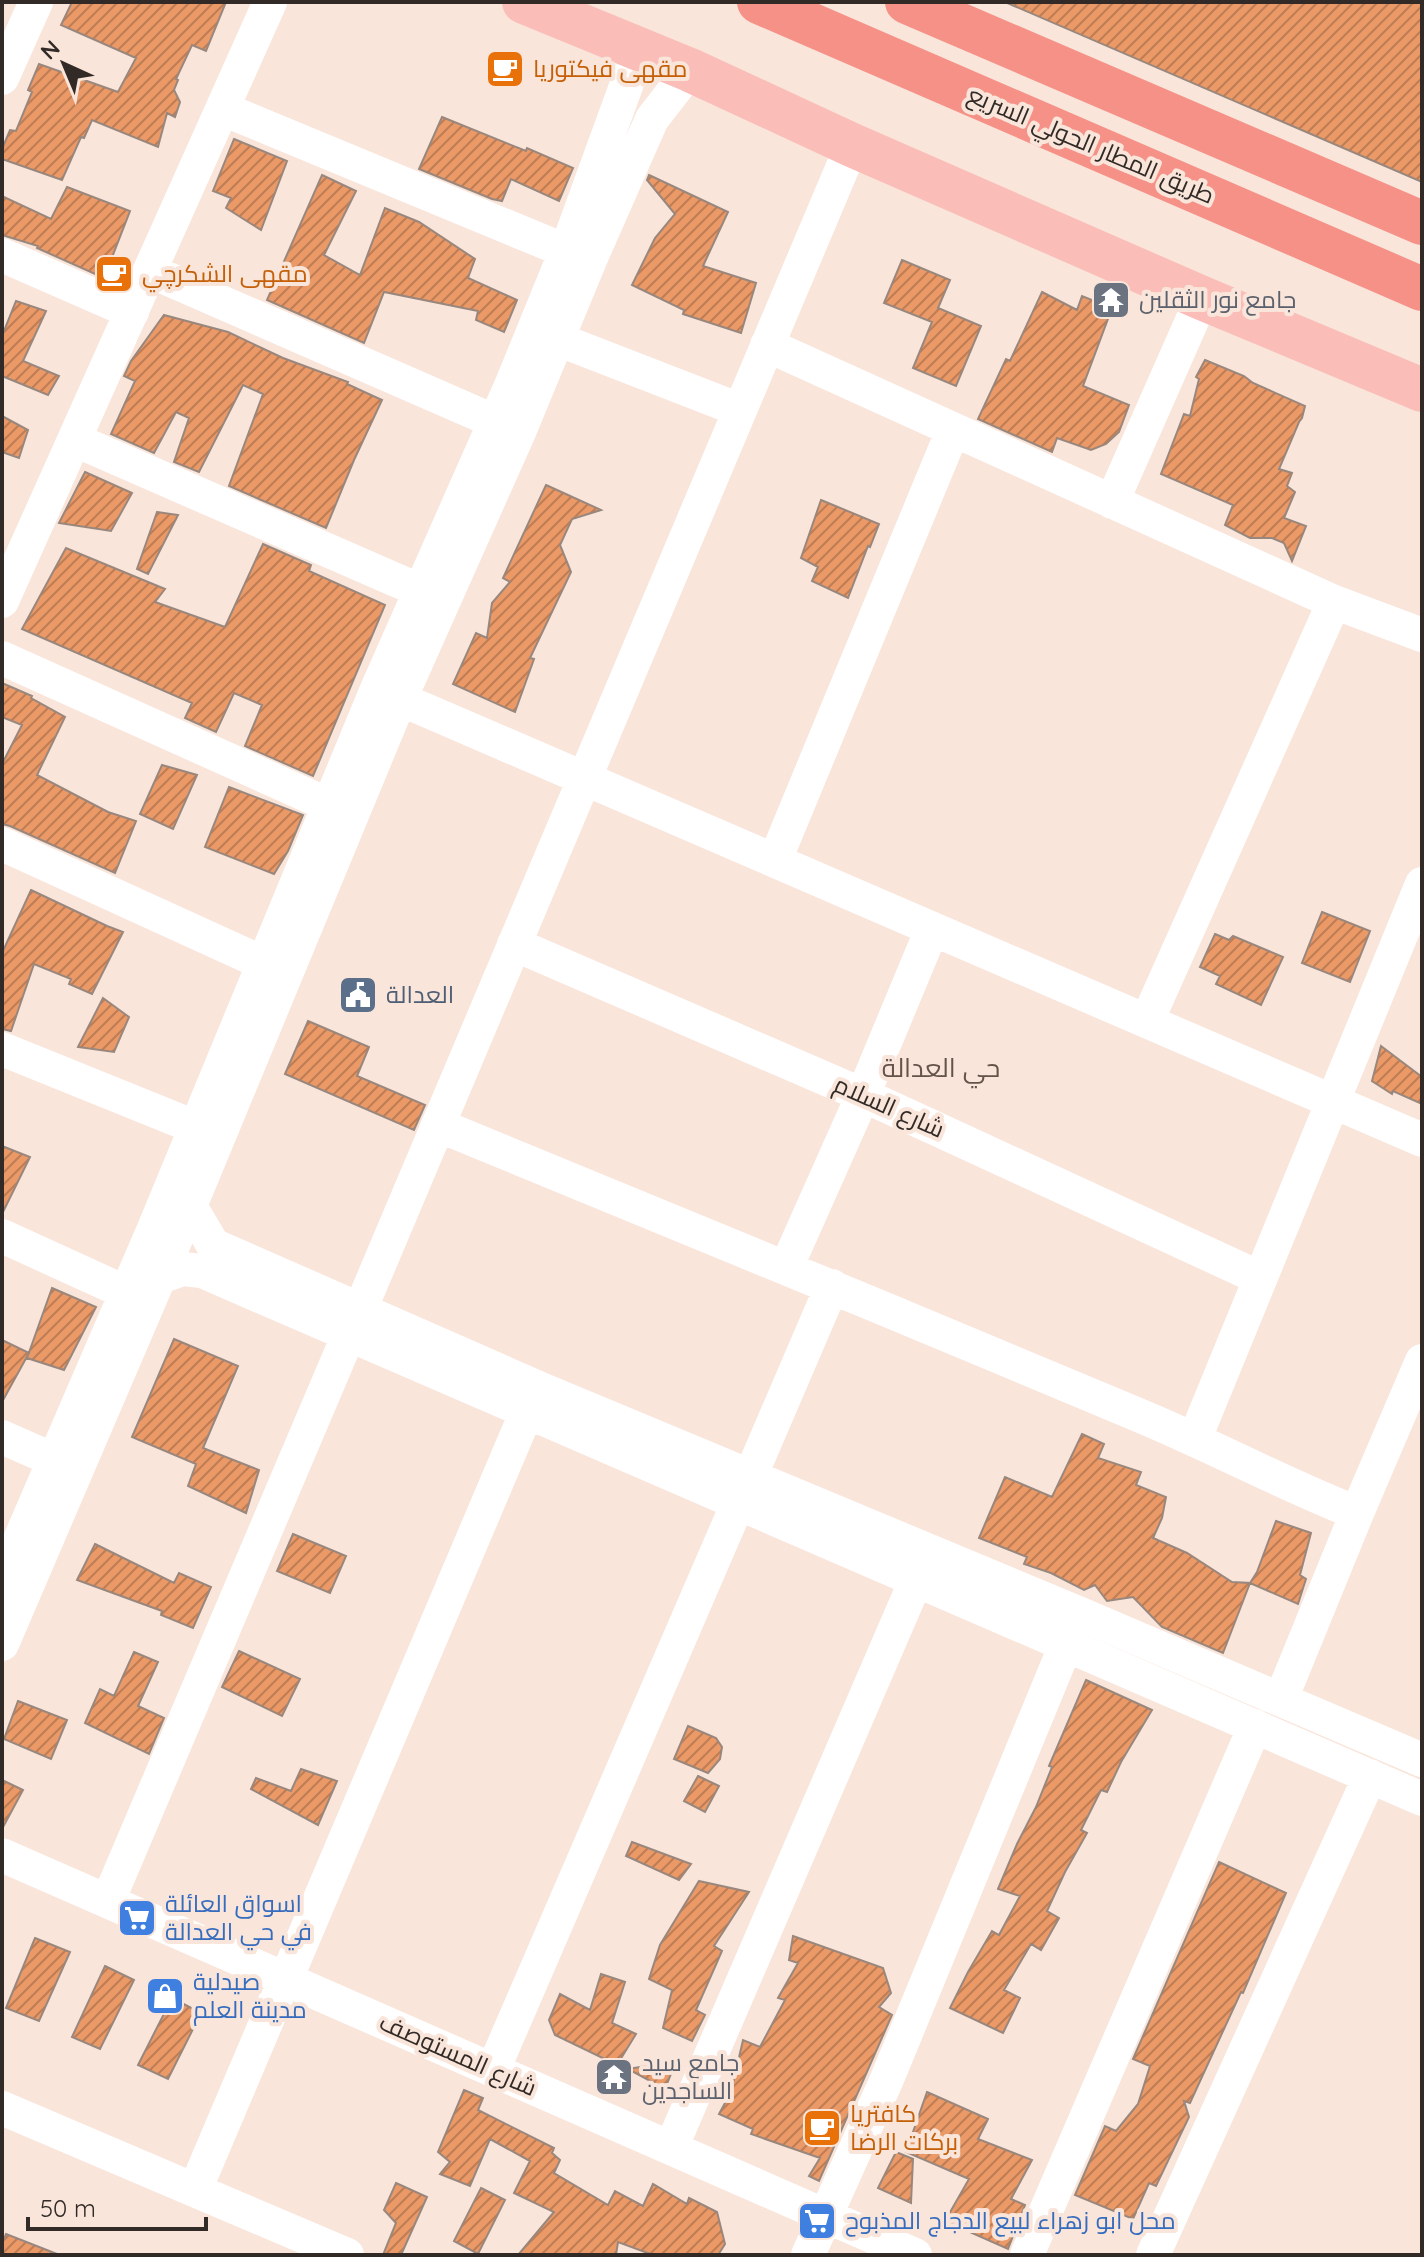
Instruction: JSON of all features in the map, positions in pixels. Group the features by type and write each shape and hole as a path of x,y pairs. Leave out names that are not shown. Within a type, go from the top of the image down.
{"highway":[{"name":"طريق المطار الحولي السريع","path":"759,2 1412,288"},
{"path":"907,2 1422,223"}],"main road":[{"path":"524,2 690,70 852,145 1422,390"}],"street":[{"path":"2,78 36,2"},
{"path":"2,601 270,2"},
{"path":"2,1581 195,1127 276,970 400,699 525,386 566,251 630,75 636,48"},
{"path":"3,1637 190,1206 276,970 329,805 377,689 496,422 557,339 652,119 690,70"},
{"path":"618,108 638,106 652,119"},
{"path":"223,109 566,251"},
{"path":"108,1901 852,145"},
{"path":"2,255 132,312"},
{"path":"150,271 496,422"},
{"path":"1112,502 1202,298"},
{"path":"557,339 740,410"},
{"path":"767,345 1334,602 1422,635"},
{"path":"775,860 953,430"},
{"path":"75,440 421,591"},
{"path":"1147,1021 1334,602"},
{"path":"2,658 329,805"},
{"path":"400,699 1422,1140"},
{"path":"2,844 276,970"},
{"path":"1195,1438 1422,884"},
{"path":"786,1268 932,929"},
{"name":"شارع السلام","path":"514,944 863,1095 1260,1278"},
{"path":"2,1049 195,1127"},
{"path":"438,1125 1195,1438 1298,1490 1357,1513"},
{"path":"190,1206 208,1258 744,1490 916,1580 1422,1799"},
{"path":"2,1236 127,1293"},
{"path":"160,1277 208,1258"},
{"path":"493,2070 832,1286"},
{"path":"354,1322 527,1411 1078,1613 1422,1760"},
{"path":"1281,1699 1422,1361"},
{"path":"195,2190 527,1411"},
{"path":"2,1437 54,1460"},
{"path":"671,2148 916,1580"},
{"path":"816,2235 887,2079 1078,1613"},
{"path":"1027,2255 1255,1726"},
{"path":"1153,2255 1370,1776"},
{"name":"شارع المستوصف","path":"2,1855 108,1901 158,1936"},
{"name":"شارع المستوصف","path":"2,1879 158,1936 281,1989 863,2255"},
{"name":"شارع المستوصف","path":"377,2032 493,2070 671,2148 816,2235 915,2255"},
{"path":"2,2108 195,2190 291,2244 347,2255"}],"building":[{"path":"72,2 226,2 206,51 192,45 176,79 174,90 180,102 175,117 167,113 158,147 92,120 62,180 2,159 2,149 10,130 16,131 32,92 28,90 39,64 118,92 136,58 61,25"},
{"path":"1005,2 1422,2 1422,182"},
{"path":"442,117 573,168 559,201 511,179 502,201 492,199 419,169"},
{"path":"234,139 287,161 261,230 226,208 231,198 213,191"},
{"path":"322,175 356,191 324,255 360,275 385,208 419,222 475,259 468,278 517,300 504,332 476,320 478,311 384,292 364,343 267,300"},
{"path":"649,175 728,212 703,266 756,283 741,333 683,314 684,310 632,285 655,238 675,214 647,180"},
{"path":"67,187 130,211 104,278 38,246 2,235 2,196 51,219"},
{"path":"902,260 950,280 938,308 981,326 956,386 913,368 932,322 884,303"},
{"path":"1042,292 1077,310 1082,296 1112,308 1083,386 1129,405 1119,432 1106,444 1091,450 1057,438 1052,452 978,419 1006,359 1010,361"},
{"path":"16,301 46,311 23,361 59,376 48,395 2,376 2,336"},
{"path":"164,315 228,332 283,358 348,382 382,400 326,528 229,486 263,394 243,385 199,472 174,462 189,418 176,412 154,453 111,434 135,381 124,376"},
{"path":"1205,360 1305,406 1279,469 1292,473 1287,486 1295,492 1284,518 1306,526 1292,561 1284,543 1272,538 1250,538 1225,525 1233,505 1161,474 1184,414 1190,416 1199,379 1196,377"},
{"path":"2,416 28,430 19,458 2,452"},
{"path":"85,472 132,493 111,531 59,523"},
{"path":"546,485 601,510 572,519 560,545 571,572 530,658 534,659 515,712 453,684 476,633 487,638 492,603 510,582 503,578"},
{"path":"821,500 879,524 848,598 812,581 818,567 801,558"},
{"path":"157,512 178,515 148,574 137,569"},
{"path":"263,544 311,565 309,571 385,605 313,776 245,746 262,705 234,693 216,732 185,718 192,703 22,629 66,548 165,589 155,602 225,627"},
{"path":"2,683 32,696 65,717 37,775 108,812 136,821 115,873 2,824 2,764 22,725 2,717"},
{"path":"162,765 197,775 173,829 140,814"},
{"path":"229,787 303,815 288,851 274,874 205,847"},
{"path":"31,890 123,932 92,994 69,984 71,979 34,964 11,1031 2,1029 2,953"},
{"path":"1322,912 1370,931 1350,982 1302,963"},
{"path":"1215,934 1229,940 1233,936 1283,957 1261,1005 1216,984 1220,976 1200,967"},
{"path":"103,998 129,1017 114,1052 78,1047"},
{"path":"308,1021 369,1047 357,1076 425,1105 414,1130 285,1074"},
{"path":"1381,1046 1422,1077 1422,1104 1393,1091 1392,1094 1372,1081"},
{"path":"2,1146 30,1157 2,1214"},
{"path":"52,1288 96,1307 64,1370 27,1358"},
{"path":"174,1339 238,1366 203,1448 259,1470 246,1513 188,1486 196,1464 132,1437"},
{"path":"2,1340 29,1353 2,1402"},
{"path":"1082,1434 1104,1444 1098,1458 1141,1472 1136,1485 1166,1497 1162,1518 1153,1538 1187,1553 1232,1582 1250,1583 1223,1653 1162,1627 1133,1597 1107,1601 1095,1585 1084,1590 1051,1573 1024,1564 1027,1557 979,1538 1005,1477 1052,1497"},
{"path":"1276,1521 1311,1533 1300,1575 1306,1579 1298,1604 1250,1583"},
{"path":"293,1534 346,1556 330,1593 277,1571"},
{"path":"95,1544 174,1583 179,1573 211,1587 193,1628 161,1615 162,1611 77,1580"},
{"path":"239,1651 300,1679 282,1716 222,1687"},
{"path":"134,1652 158,1662 138,1706 164,1718 149,1754 85,1723 100,1689 114,1696"},
{"path":"1086,1680 1152,1710 1107,1792 1101,1790 1081,1830 1087,1833 1047,1911 1059,1918 1041,1950 1031,1944 1004,1990 1020,1998 1003,2033 950,2008 992,1931 999,1935 1020,1896 998,1889 1036,1807 1052,1767 1049,1766"},
{"path":"18,1701 67,1720 51,1759 4,1739"},
{"path":"688,1726 716,1738 722,1747 720,1759 708,1773 674,1759"},
{"path":"301,1769 337,1781 318,1825 251,1789 256,1778 291,1791"},
{"path":"698,1776 719,1786 705,1812 684,1801"},
{"path":"2,1780 23,1790 2,1829"},
{"path":"632,1842 691,1864 679,1880 626,1856"},
{"path":"1219,1862 1286,1893 1243,1993 1190,2103 1184,2101 1189,2117 1156,2186 1149,2183 1133,2219 1075,2195 1105,2126 1116,2131 1138,2104 1150,2066 1133,2059"},
{"path":"699,1881 749,1892 714,1946 722,1951 696,2010 705,2015 692,2041 663,2028 672,1990 649,1979 660,1945"},
{"path":"793,1936 883,1968 891,1993 879,2007 892,2015 819,2181 809,2176 820,2158 751,2134 753,2129 719,2114 731,2092 743,2040 760,2047 785,2000 778,1998 798,1963 789,1960"},
{"path":"35,1938 70,1952 39,2021 6,2008"},
{"path":"105,1966 134,1980 100,2049 72,2037"},
{"path":"601,1974 625,1982 612,2023 636,2034 617,2065 555,2035 549,2020 560,1994 590,2010"},
{"path":"172,1998 201,2013 168,2079 138,2065"},
{"path":"676,2061 665,2089 628,2069"},
{"path":"464,2090 483,2098 478,2110 554,2148 552,2153 560,2160 554,2173 608,2205 615,2191 643,2206 653,2184 687,2204 689,2198 717,2212 725,2244 718,2255 653,2255 618,2242 616,2255 518,2255 554,2212 514,2193 530,2161 490,2139 470,2186 440,2174 450,2162 438,2152"},
{"path":"927,2092 988,2119 978,2139 1032,2160 1011,2199 1025,2205 1008,2249 945,2221 969,2179 906,2152"},
{"path":"896,2152 913,2159 911,2203 878,2188"},
{"path":"396,2183 427,2197 401,2255 383,2255 396,2223 384,2210"},
{"path":"481,2188 505,2200 478,2254 454,2241"},
{"path":"6,2234 57,2254 57,2255 2,2255"}],"place":[{"name":"مقهى فيكتوريا","path":"505,69"},
{"name":"مقهى الشكرچي","path":"114,274"},
{"name":"جامع نور الثقلين","path":"1111,300"},
{"name":"العدالة","path":"358,995"},
{"name":"اسواق العائلة في حي العدالة","path":"137,1918"},
{"name":"صيدلية مدينة العلم","path":"165,1996"},
{"name":"جامع سيد الساجدين","path":"614,2077"},
{"name":"كافتريا بركات الرضا","path":"822,2128"},
{"name":"محل ابو زهراء لبيع الدجاج المذبوح","path":"817,2221"}],"district":[{"name":"حي العدالة","path":"941,1068"}]}
